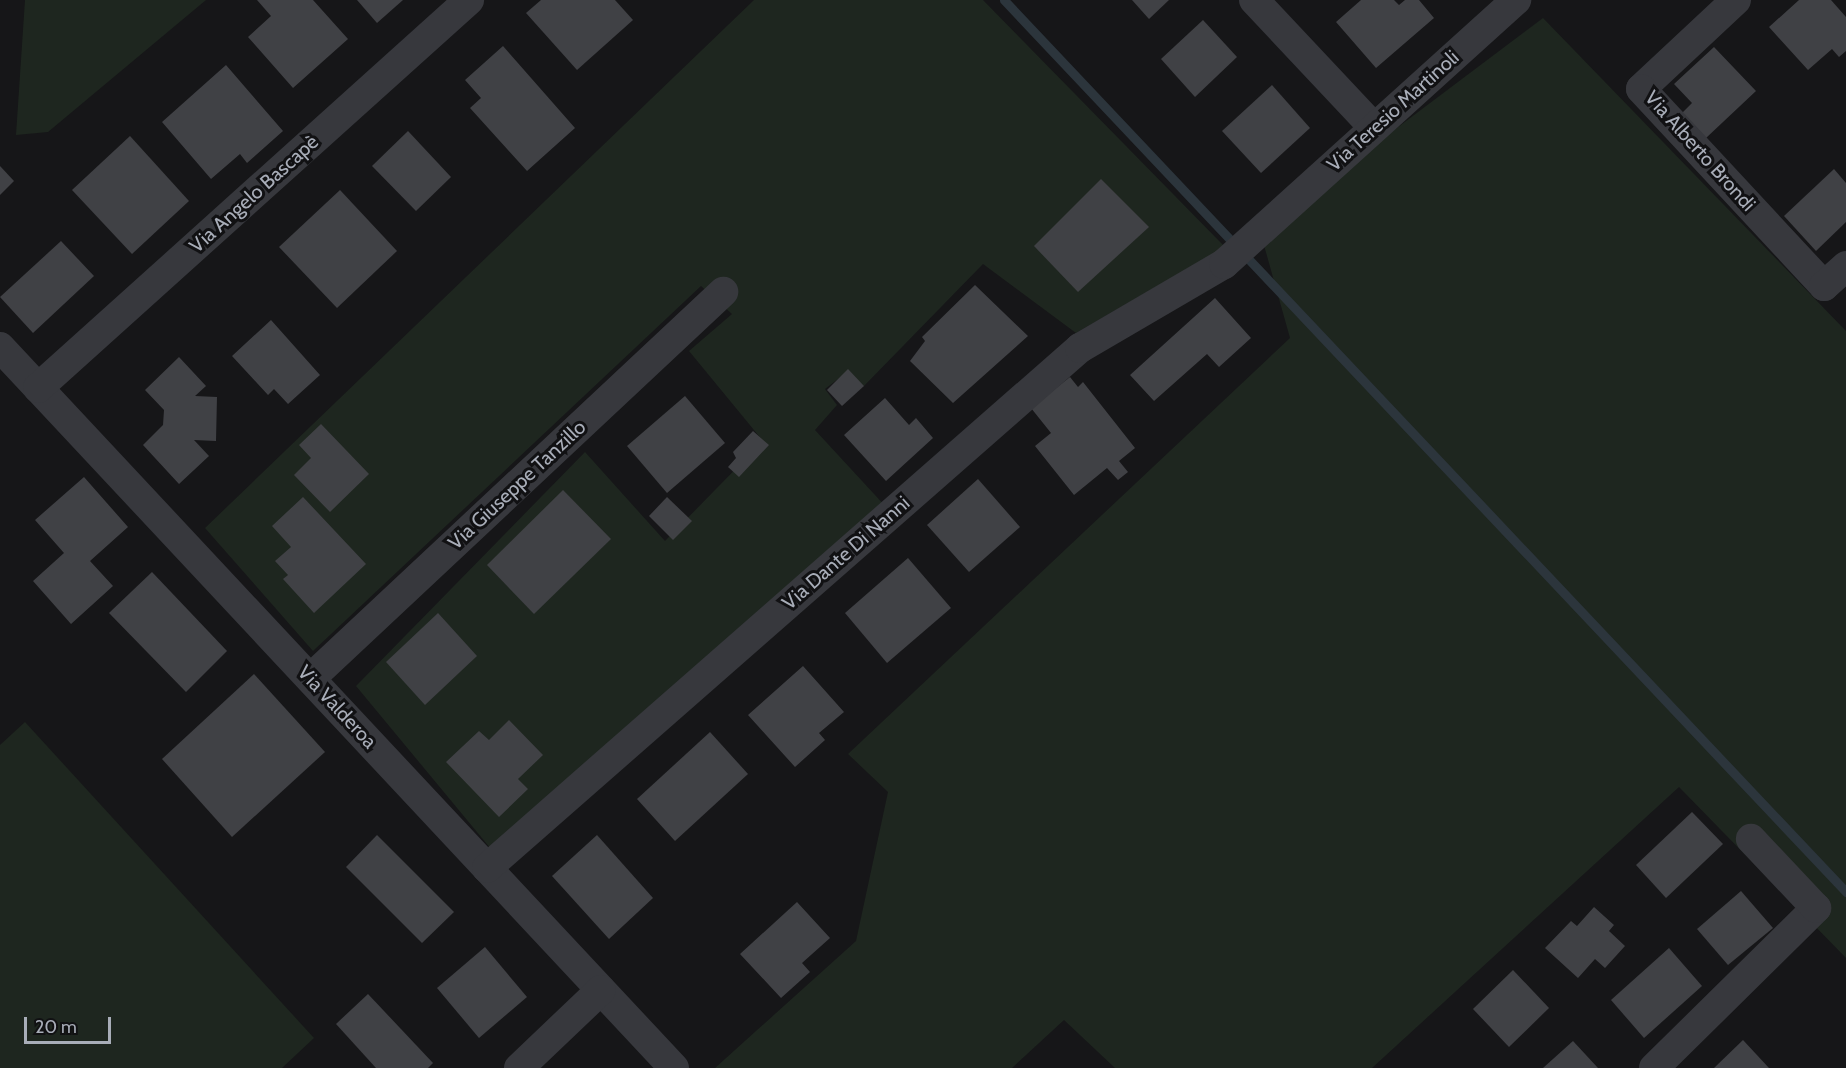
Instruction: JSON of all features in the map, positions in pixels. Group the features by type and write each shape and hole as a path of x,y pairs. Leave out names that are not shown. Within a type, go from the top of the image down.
{"street":[{"name":"Via Angelo Bascapè","path":"38,388 469,0"},
{"path":"1254,0 1374,128"},
{"name":"Via Teresio Martinoli","path":"1224,264 1516,0"},
{"name":"Via Alberto Brondi","path":"1736,0 1641,89 1824,286 1846,266"},
{"name":"Via Dante Di Nanni","path":"488,868 1080,348 1224,264"},
{"name":"Via Giuseppe Tanzillo","path":"310,678 723,292"},
{"name":"Via Valderoa","path":"0,347 674,1068"},
{"path":"1654,1068 1816,908 1751,839"},
{"path":"519,1068 601,990"}],"shaded area":[{"path":"25,0 206,0 48,132 16,135"},
{"path":"754,0 983,0 1225,247 1076,333 983,264 864,386 847,372 825,389 837,405 815,430 887,508 496,855 356,686 585,452 665,541 763,441 689,351 732,314 701,286 313,651 205,528"},
{"path":"1543,18 1846,331 1846,958 1679,787 1372,1068 1115,1068 1064,1020 1012,1068 715,1068 856,941 888,792 848,754 1290,338 1260,231"},
{"path":"25,722 314,1038 282,1068 0,1068 0,745"}],"building":[{"path":"257,0 313,0 348,39 293,88 248,37 271,16"},
{"path":"357,0 403,0 377,23"},
{"path":"541,0 615,0 633,20 577,70 526,13"},
{"path":"1132,0 1169,0 1149,19"},
{"path":"1361,0 1394,0 1399,5 1405,0 1419,0 1434,18 1376,68 1336,22"},
{"path":"1799,0 1831,0 1846,17 1846,51 1839,57 1832,49 1808,70 1769,27"},
{"path":"1203,20 1237,57 1195,97 1161,59"},
{"path":"503,46 575,128 527,171 470,108 481,98 465,80"},
{"path":"1714,47 1756,91 1706,138 1682,113 1692,103 1674,84"},
{"path":"226,65 283,131 247,163 240,154 211,179 162,122"},
{"path":"1272,85 1310,128 1261,173 1222,131"},
{"path":"408,131 451,177 416,211 372,166"},
{"path":"130,136 189,201 132,254 72,190"},
{"path":"0,166 14,181 0,195"},
{"path":"1834,169 1846,183 1846,222 1816,251 1784,216"},
{"path":"1101,179 1149,227 1078,292 1034,246"},
{"path":"340,190 397,251 337,308 279,247"},
{"path":"61,241 94,276 33,333 0,297"},
{"path":"975,285 1028,336 953,403 910,361 925,341 922,337"},
{"path":"1215,298 1251,338 1219,367 1207,354 1154,401 1130,375"},
{"path":"271,320 320,375 288,404 274,389 268,395 232,356"},
{"path":"179,357 206,386 195,396 217,397 216,441 194,440 209,456 179,484 143,445 163,425 164,410 145,390"},
{"path":"848,369 864,386 842,406 827,390"},
{"path":"1070,377 1078,387 1083,382 1135,448 1119,461 1128,472 1118,480 1107,468 1074,495 1035,446 1051,433 1031,408"},
{"path":"685,396 725,443 667,493 627,446"},
{"path":"885,398 909,425 916,418 933,438 886,481 844,435"},
{"path":"321,424 369,474 330,512 294,475 311,458 299,445"},
{"path":"753,431 769,445 739,477 728,467 736,458 733,452"},
{"path":"84,477 128,527 90,561 113,586 71,624 33,581 64,553 35,520"},
{"path":"978,479 1020,527 969,572 927,525"},
{"path":"563,490 611,539 534,614 487,565"},
{"path":"303,497 366,564 314,613 283,579 288,575 275,561 291,547 272,526"},
{"path":"667,497 692,521 673,540 649,516"},
{"path":"908,558 951,608 887,663 845,613"},
{"path":"152,572 227,651 186,692 109,613"},
{"path":"438,613 477,656 425,705 386,662"},
{"path":"803,666 844,712 819,733 825,740 795,767 748,715"},
{"path":"254,674 325,752 232,837 162,759"},
{"path":"509,720 543,755 518,779 528,789 499,817 446,762 479,731 489,740"},
{"path":"710,732 748,774 675,841 637,799"},
{"path":"1692,812 1723,844 1666,898 1636,865"},
{"path":"377,835 454,912 422,943 346,867"},
{"path":"597,835 653,898 609,939 552,876"},
{"path":"1741,891 1773,928 1728,965 1697,929"},
{"path":"797,902 830,938 802,963 810,972 781,998 740,954"},
{"path":"1594,907 1614,925 1609,931 1625,946 1605,968 1595,959 1578,978 1545,948 1571,921 1577,926"},
{"path":"485,947 527,997 479,1038 437,988"},
{"path":"1669,948 1702,986 1644,1038 1611,1000"},
{"path":"1513,970 1549,1008 1509,1047 1473,1009"},
{"path":"368,994 433,1063 428,1068 376,1068 336,1024"},
{"path":"1743,1040 1769,1068 1714,1068"},
{"path":"1573,1041 1598,1068 1543,1068"}],"waterway":[{"path":"1004,0 1846,892"}]}
